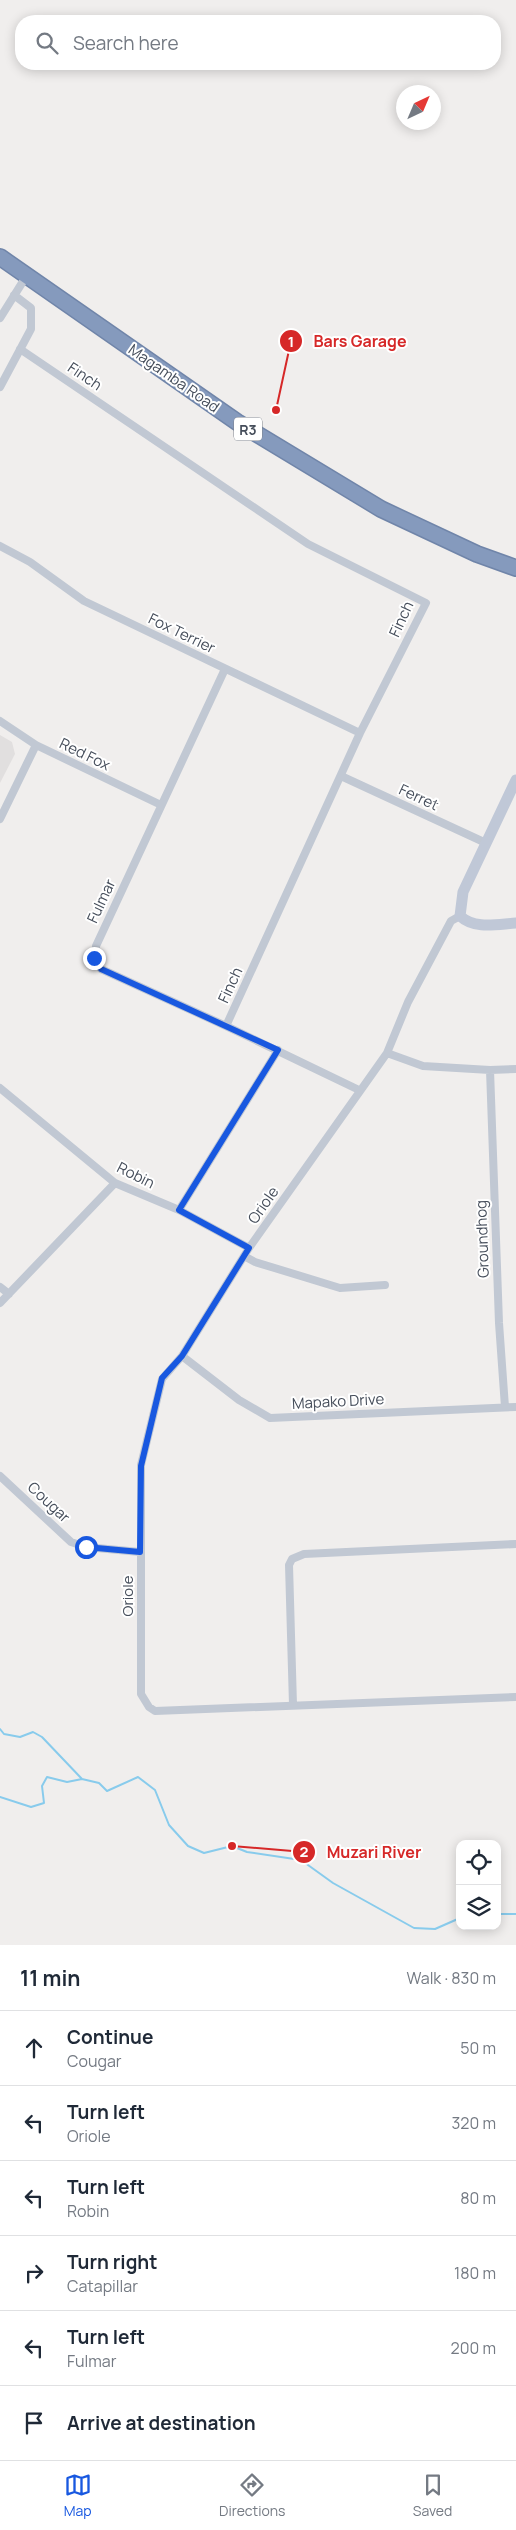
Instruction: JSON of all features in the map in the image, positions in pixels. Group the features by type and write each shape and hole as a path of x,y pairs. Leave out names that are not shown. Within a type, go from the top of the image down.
{"highway":[{"name":"Magamba Road","path":"0,257 237,422 381,509 477,554 516,568"}],"street":[{"path":"0,318 27,275"},
{"path":"0,387 30,329 31,308 14,295"},
{"name":"Finch","path":"20,349 308,544 426,603 360,733 226,1026"},
{"name":"Fox Terrier","path":"0,546 30,562 84,601 360,733"},
{"name":"Fulmar","path":"225,669 96,946 94,958 101,969 278,1050 359,1090"},
{"name":"Red Fox","path":"0,721 36,746 161,805"},
{"path":"0,819 36,746"},
{"name":"Ferret","path":"341,776 486,843"},
{"path":"516,780 463,892 460,916 466,921 479,925 516,923"},
{"name":"Oriole","path":"293,1705 155,1711 148,1707 141,1694 141,1466 162,1378 182,1356 249,1248 386,1052 408,1002 451,921 460,916"},
{"path":"179,1210 278,1050"},
{"path":"386,1052 423,1066 490,1070 516,1069"},
{"name":"Groundhog","path":"490,1070 499,1323 504,1407"},
{"name":"Robin","path":"0,1088 115,1183 179,1210 249,1248"},
{"path":"0,1303 115,1183"},
{"path":"244,1256 255,1262 340,1288 385,1285"},
{"path":"0,1286 9,1294"},
{"name":"Mapako Drive","path":"182,1356 239,1400 270,1418 516,1407"},
{"name":"Cougar","path":"0,1476 71,1542 86,1547 140,1552"},
{"path":"516,1544 304,1554 292,1559 290,1565 293,1705 516,1697"}],"shaded area":[{"path":"0,735 12,742 15,754 0,783"}],"waterway":[{"path":"0,1729 4,1734 20,1737 33,1732 42,1737 82,1779"},
{"path":"0,1797 31,1807 44,1803 42,1786 47,1777 67,1782 82,1779 99,1783 107,1791 138,1777 155,1790 169,1825 188,1846 204,1853 232,1846 247,1852 301,1860 333,1883 414,1928 435,1929 456,1920"},
{"path":"501,1914 516,1914"}],"place":[{"name":"Bars Garage","path":"276,410"},
{"name":"Muzari River","path":"232,1846"}],"route":[{"path":"86,1547 140,1552 141,1466 162,1378 182,1356 249,1248 179,1210 278,1050 101,969 94,958"}]}
